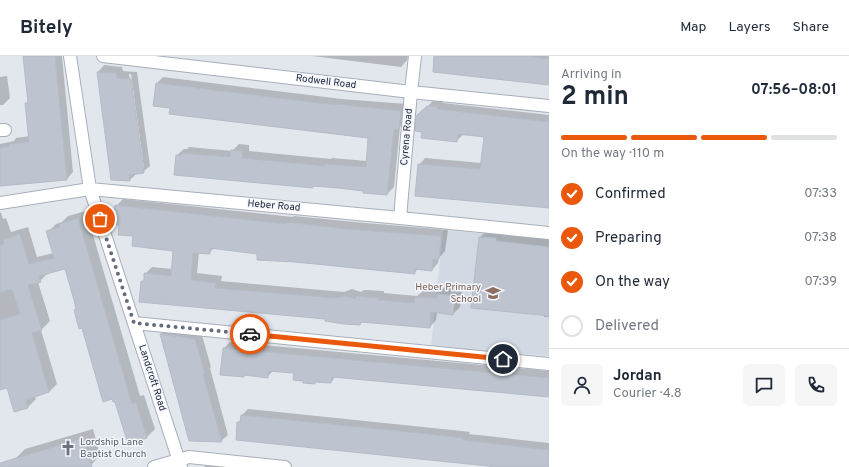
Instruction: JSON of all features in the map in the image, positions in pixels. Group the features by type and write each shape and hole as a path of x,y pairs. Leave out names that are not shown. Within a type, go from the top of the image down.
{"street":[{"name":"Landcroft Road","path":"70,56 90,189 180,463"},
{"name":"Rodwell Road","path":"103,56 411,92 549,106"},
{"name":"Cyrena Road","path":"400,218 415,56"},
{"name":"Heber Road","path":"0,203 90,189 549,233"},
{"path":"134,323 549,364"},
{"path":"154,467 180,463 189,457 285,467"}],"shaded area":[{"name":"Heber Primary School","path":"443,230 549,239 549,356 431,347"}],"building":[{"path":"23,56 55,56 67,180 0,186 0,148 9,147 9,144 29,142 25,103 28,103"},
{"path":"434,56 525,56 549,59 549,85 433,72"},
{"path":"97,72 116,73 117,78 131,79 144,173 129,175 130,181 111,180"},
{"path":"156,83 336,105 401,111 399,129 394,129 387,195 363,193 363,191 339,188 313,186 313,188 174,175 176,155 181,156 182,153 230,157 231,150 243,151 242,158 325,166 325,164 366,167 368,138 169,114 170,108 153,106"},
{"path":"427,106 437,107 437,109 549,122 549,208 415,196 418,164 480,169 484,137 458,134 457,142 421,138 422,132 415,131 416,116"},
{"path":"115,205 286,224 286,222 347,229 441,236 439,259 433,259 432,271 415,269 415,274 295,262 257,260 257,254 210,248 210,254 193,253 191,280 216,283 215,288 336,298 345,296 356,299 356,296 378,298 378,300 414,303 415,297 436,298 437,294 455,296 453,315 431,312 430,328 361,322 360,325 344,324 325,321 325,319 139,302 141,281 144,281 144,273 171,276 173,251 132,246 133,236 118,235 119,225 113,225"},
{"path":"78,218 132,404 136,402 147,438 128,444 115,402 113,402 112,399 103,402 82,328 79,329 74,310 76,309 74,300 65,269 39,276 41,282 28,285 42,330 32,333 49,392 26,400 28,408 14,412 7,388 0,390 0,320 20,314 12,289 0,292 0,245 4,244 3,240 20,234 29,264 54,258 46,231 60,227 59,224"},
{"path":"479,237 496,238 496,241 549,247 549,316 471,308"},
{"path":"160,334 195,339 222,442 189,441"},
{"path":"223,348 549,378 549,397 332,377 331,383 303,383 303,381 293,380 294,373 268,371 268,378 244,375 244,377 220,375"},
{"path":"241,415 428,434 463,438 463,440 549,450 549,467 497,467 236,440 237,422 240,422"},
{"name":"Lordship Lane Baptist Church","path":"83,438 92,467 0,467 0,463"}],"way so far":[{"path":"100,219 134,323 250,334"}],"place":[{"name":"Heber Primary School","path":"493,293"},
{"name":"Lordship Lane Baptist Church","path":"68,448"}],"route":[{"path":"250,334 503,359"}]}
